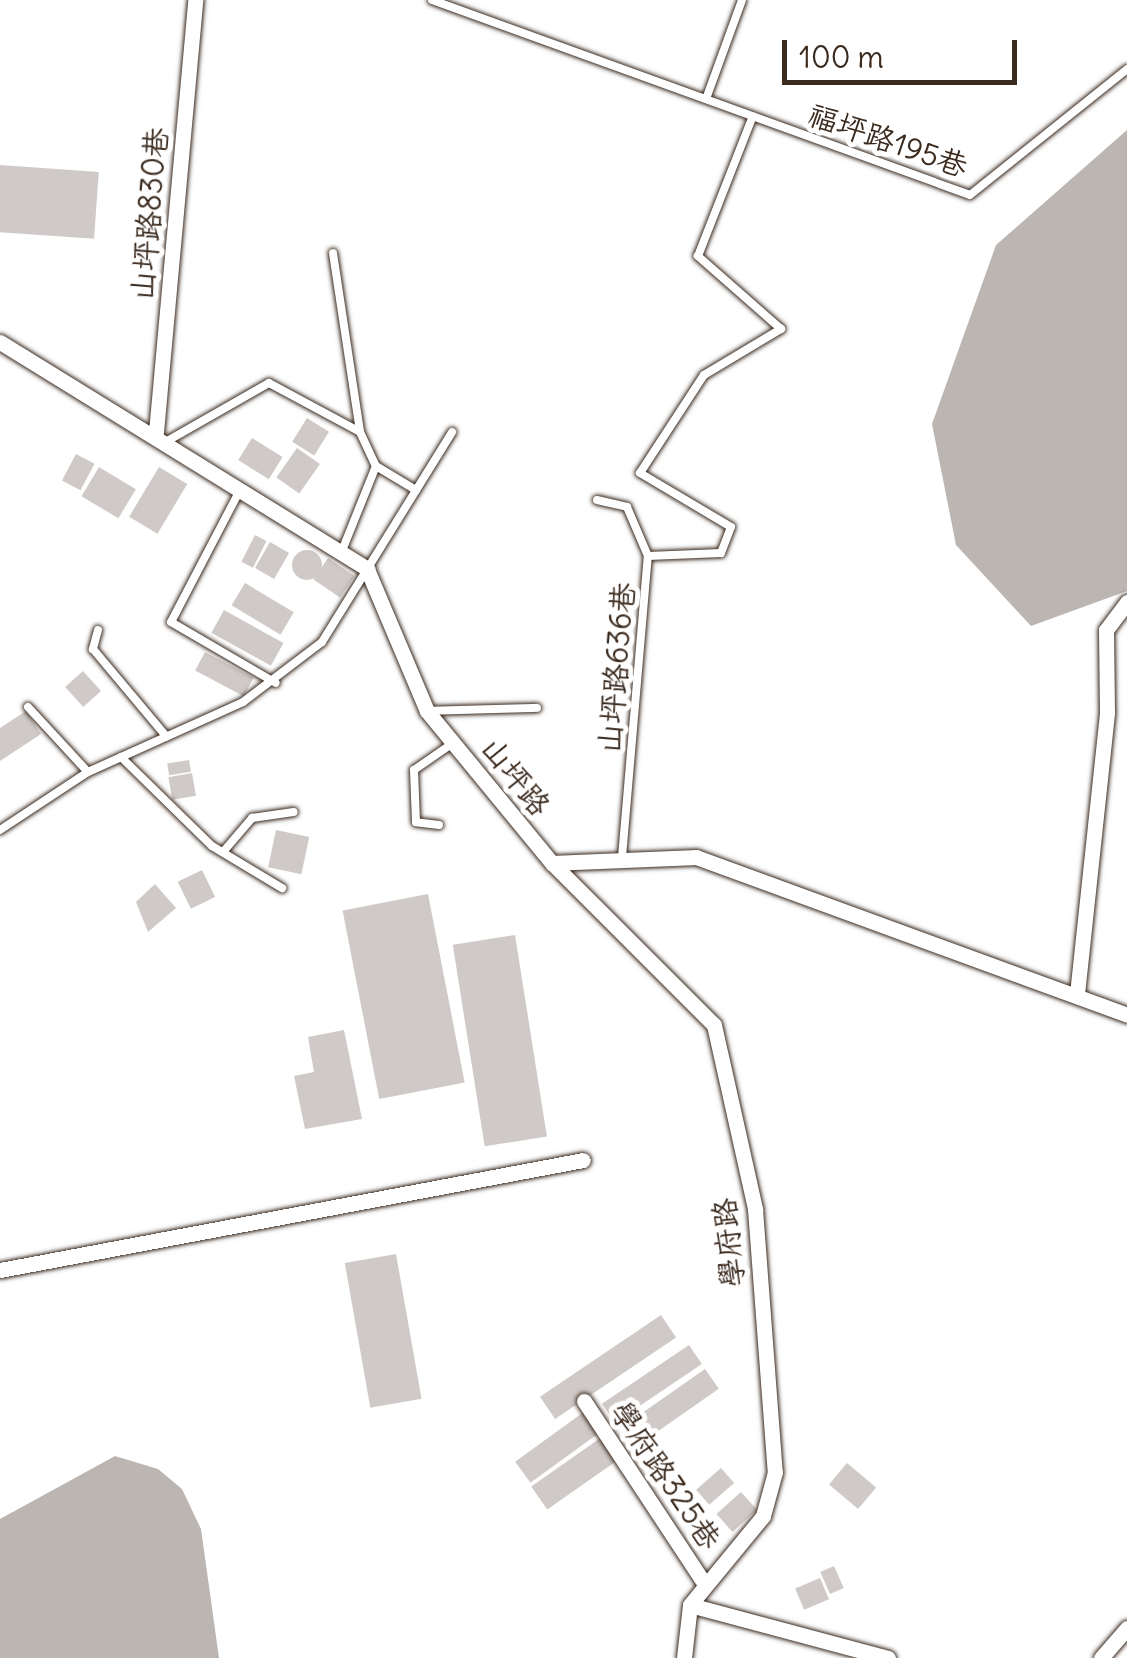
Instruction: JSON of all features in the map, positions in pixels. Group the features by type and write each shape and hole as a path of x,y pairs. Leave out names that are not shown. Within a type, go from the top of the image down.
{"street":[{"name":"山坪路830巷","path":"162,436 195,0"},
{"name":"山坪路","path":"0,342 162,436 344,548 368,568 427,711 552,864"},
{"path":"1077,994 1108,712 1106,630 1127,602"},
{"path":"552,864 622,857 696,857 1127,1015"},
{"name":"學府路","path":"552,864 639,940 714,1025 755,1209 775,1472 763,1516 702,1580 690,1605 684,1658"},
{"path":"0,1270 583,1160"},
{"name":"學府路325巷","path":"584,1401 702,1580"},
{"path":"690,1605 888,1658"},
{"path":"1101,1658 1127,1628"}],"lane":[{"name":"福坪路195巷","path":"432,0 970,195 1127,70"},
{"path":"706,100 742,0"},
{"name":"山坪路636巷","path":"622,857 648,556 721,553 731,526 640,472 704,375 781,329 698,256 753,116"},
{"path":"333,253 360,432 376,466 416,490"},
{"path":"162,436 270,383 360,432"},
{"path":"0,830 88,772 276,683 338,624 452,432"},
{"path":"344,548 376,466"},
{"path":"242,486 171,622 276,683"},
{"path":"597,500 627,508 648,556"},
{"path":"98,630 93,649 166,736"},
{"path":"28,708 88,772"},
{"path":"427,711 538,708"},
{"path":"439,825 416,822 414,770 454,743"},
{"path":"122,757 223,852 282,888"},
{"path":"223,852 252,818 294,812"}],"shaded area":[{"path":"1127,130 1127,591 1031,626 956,545 932,424 996,245"},
{"path":"115,1456 158,1469 182,1489 201,1529 219,1658 0,1658 0,1519"}],"building":[{"path":"0,165 99,172 94,239 0,232"},
{"path":"307,418 329,432 314,456 292,442"},
{"path":"252,438 283,457 269,479 238,460"},
{"path":"297,448 320,464 299,494 276,477"},
{"path":"76,454 95,464 80,490 62,480"},
{"path":"99,467 136,489 118,518 81,496"},
{"path":"159,467 187,484 157,534 129,517"},
{"path":"255,535 267,541 253,568 241,562"},
{"path":"270,542 289,553 274,579 255,568"},
{"path":"307,550 318,554 322,565 318,576 307,580 296,576 292,565 296,554"},
{"path":"328,558 355,576 340,597 313,580"},
{"path":"245,583 294,612 280,635 232,605"},
{"path":"224,610 283,643 271,666 211,633"},
{"path":"205,652 254,678 244,696 195,671"},
{"path":"83,671 101,691 83,707 65,687"},
{"path":"26,711 41,734 0,761 0,728"},
{"path":"189,760 191,772 169,775 167,763"},
{"path":"192,773 196,796 172,800 168,777"},
{"path":"276,830 309,837 301,874 268,867"},
{"path":"202,870 215,897 191,909 178,882"},
{"path":"155,884 176,908 148,932 136,902"},
{"path":"428,894 465,1082 379,1099 343,911"},
{"path":"515,935 547,1136 485,1146 453,945"},
{"path":"344,1030 362,1119 305,1129 294,1076 314,1072 308,1037"},
{"path":"396,1254 422,1399 370,1408 345,1263"},
{"path":"661,1315 676,1337 555,1419 540,1397"},
{"path":"689,1345 702,1364 615,1423 602,1404"},
{"path":"705,1369 719,1389 634,1448 621,1428"},
{"path":"592,1406 607,1427 530,1483 515,1462"},
{"path":"609,1432 625,1455 547,1509 531,1486"},
{"path":"847,1463 876,1487 858,1509 829,1484"},
{"path":"721,1468 734,1483 709,1505 696,1490"},
{"path":"741,1492 757,1510 733,1532 716,1514"},
{"path":"834,1566 844,1588 830,1594 820,1572"},
{"path":"820,1578 829,1599 804,1610 795,1589"}]}
